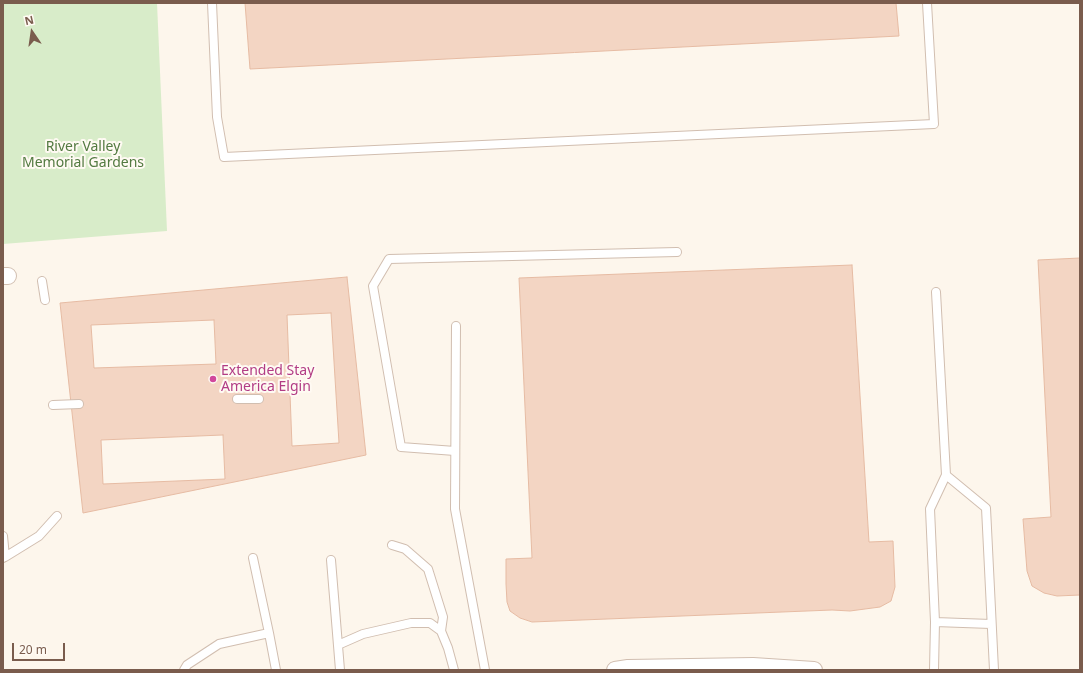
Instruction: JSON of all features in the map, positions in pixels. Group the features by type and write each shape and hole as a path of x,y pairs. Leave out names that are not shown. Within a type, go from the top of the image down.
{"street":[{"path":"615,670 628,668 753,666 814,670"}],"lane":[{"path":"212,3 217,117 224,156 934,124 927,3"},
{"path":"455,451 401,447 373,286 389,259 677,252"},
{"path":"42,281 45,300"},
{"path":"934,670 935,622 930,509 946,475 936,292"},
{"path":"456,326 455,509 485,670"},
{"path":"237,399 259,399"},
{"path":"53,405 79,404"},
{"path":"946,475 986,508 994,670"},
{"path":"3,536 4,558 39,536 57,516"},
{"path":"392,545 405,549 428,569 443,617 441,631 448,648 454,670"},
{"path":"253,558 276,670"},
{"path":"331,560 340,670"},
{"path":"935,622 991,624"},
{"path":"338,645 363,634 410,623 430,623 441,631"},
{"path":"184,670 187,665 219,644 269,633"}],"green space":[{"name":"River Valley Memorial Gardens","path":"3,3 157,3 167,231 3,244"}],"building":[{"path":"245,3 896,3 899,36 250,69"},
{"path":"1080,258 1080,595 1057,596 1044,593 1032,586 1027,571 1023,519 1051,517 1038,260"},
{"path":"852,265 869,542 893,541 895,587 891,601 880,607 850,611 832,610 532,622 520,618 510,611 507,602 506,559 532,558 519,278"},
{"name":"Extended Stay America Elgin","path":"347,277 366,455 83,513 60,303"},
{"path":"331,313 339,443 292,446 287,315"},
{"path":"214,320 216,364 94,368 91,325"},
{"path":"223,435 225,479 103,484 101,440"}],"place":[{"name":"Extended Stay America Elgin","path":"213,379"}]}
